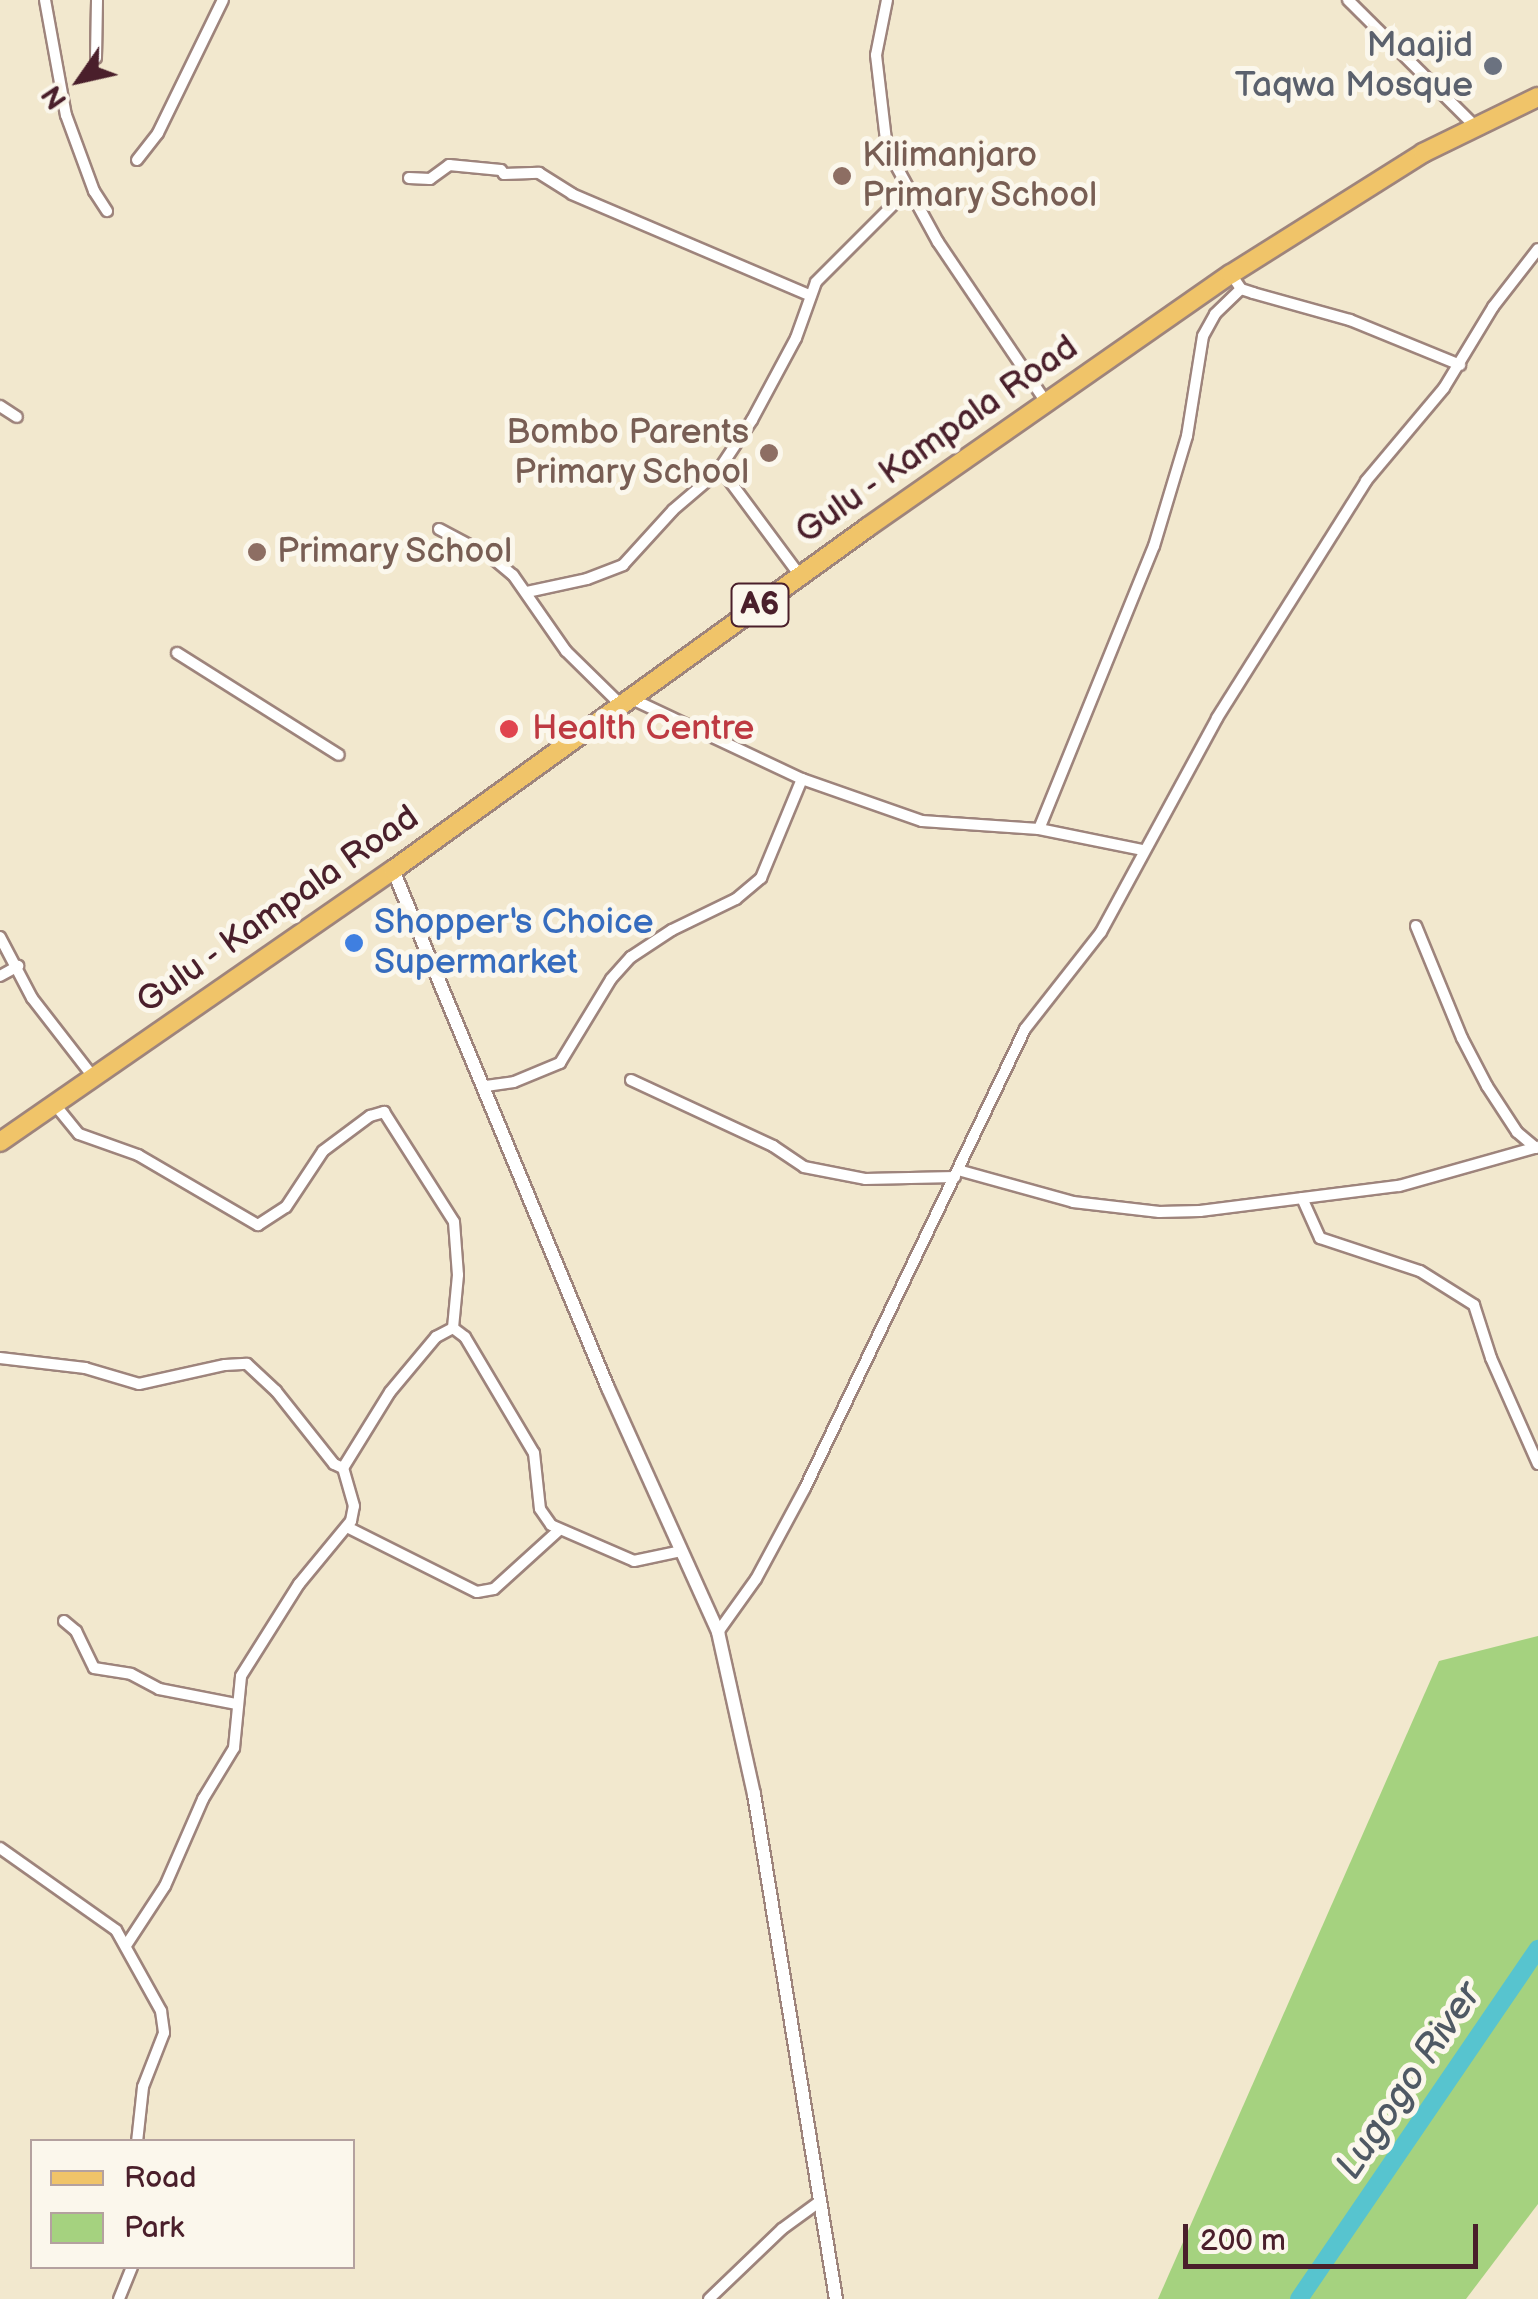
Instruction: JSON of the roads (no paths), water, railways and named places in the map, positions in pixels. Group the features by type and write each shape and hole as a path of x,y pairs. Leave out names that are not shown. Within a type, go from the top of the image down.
{"main road":[{"name":"Gulu - Kampala Road","path":"1,1140 56,1106 393,870 1046,402 1236,282 1336,204 1538,97"}],"street":[{"path":"45,0 66,115 94,191 107,210"},
{"path":"96,58 97,0"},
{"path":"137,160 158,133 223,0"},
{"path":"887,0 876,66 887,150 907,191 1046,402"},
{"path":"1348,0 1476,127"},
{"path":"409,178 430,179 449,165 501,170 504,174 539,173 572,194 809,294"},
{"path":"527,592 588,579 623,565 673,510 720,470 796,338 809,294 825,270 907,191"},
{"path":"718,1632 756,1580 805,1488 1025,1029 1102,932 1142,850 1217,718 1366,482 1460,365 1492,307 1538,249"},
{"path":"1039,829 1160,529 1187,436 1203,336 1236,282 1378,330 1460,365"},
{"path":"0,406 17,417"},
{"path":"720,470 801,577"},
{"path":"439,529 490,556 527,592 566,651 627,702 802,779 922,821 1039,829 1142,850"},
{"path":"177,653 339,754"},
{"path":"486,1086 514,1082 560,1063 612,978 631,957 672,930 736,899 762,878 802,779"},
{"path":"393,870 486,1086 608,1388 718,1632 754,1794 836,2299"},
{"path":"1416,926 1462,1038 1487,1086 1517,1132 1537,1148"},
{"path":"0,937 32,998 95,1078"},
{"path":"0,976 18,966"},
{"path":"631,1080 757,1138 804,1168 865,1179 957,1174 1073,1202 1159,1212 1399,1186 1537,1148"},
{"path":"56,1106 72,1128 89,1140 138,1156 258,1226 286,1207 323,1151 370,1116 384,1112 454,1222 458,1275 453,1328"},
{"path":"1302,1198 1320,1238 1420,1271 1474,1304 1491,1358 1538,1464"},
{"path":"453,1328 465,1337 534,1453 540,1509 558,1531 634,1561 682,1551"},
{"path":"127,1944 165,1886 203,1799 234,1748 239,1733 236,1704 242,1676 299,1584 347,1527 354,1506 343,1468 390,1392 436,1337 453,1328"},
{"path":"0,1358 85,1368 139,1384 225,1364 248,1364 276,1391 334,1464 343,1468"},
{"path":"347,1527 477,1592 494,1589 558,1531"},
{"path":"64,1621 76,1630 94,1668 131,1674 159,1688 236,1704"},
{"path":"0,1848 104,1920 127,1944 164,2023 142,2087 137,2139"},
{"path":"709,2299 782,2229 819,2202"},
{"path":"120,2299 131,2269"}],"waterway":[{"name":"Lugogo River","path":"1299,2299 1538,1949"}],"place":[{"name":"Maajid Taqwa Mosque","path":"1493,66"},
{"name":"Kilimanjaro Primary School","path":"842,176"},
{"name":"Bombo Parents Primary School","path":"769,453"},
{"name":"Primary School","path":"257,552"},
{"name":"Health Centre","path":"509,729"},
{"name":"Shopper's Choice Supermarket","path":"354,943"}]}
